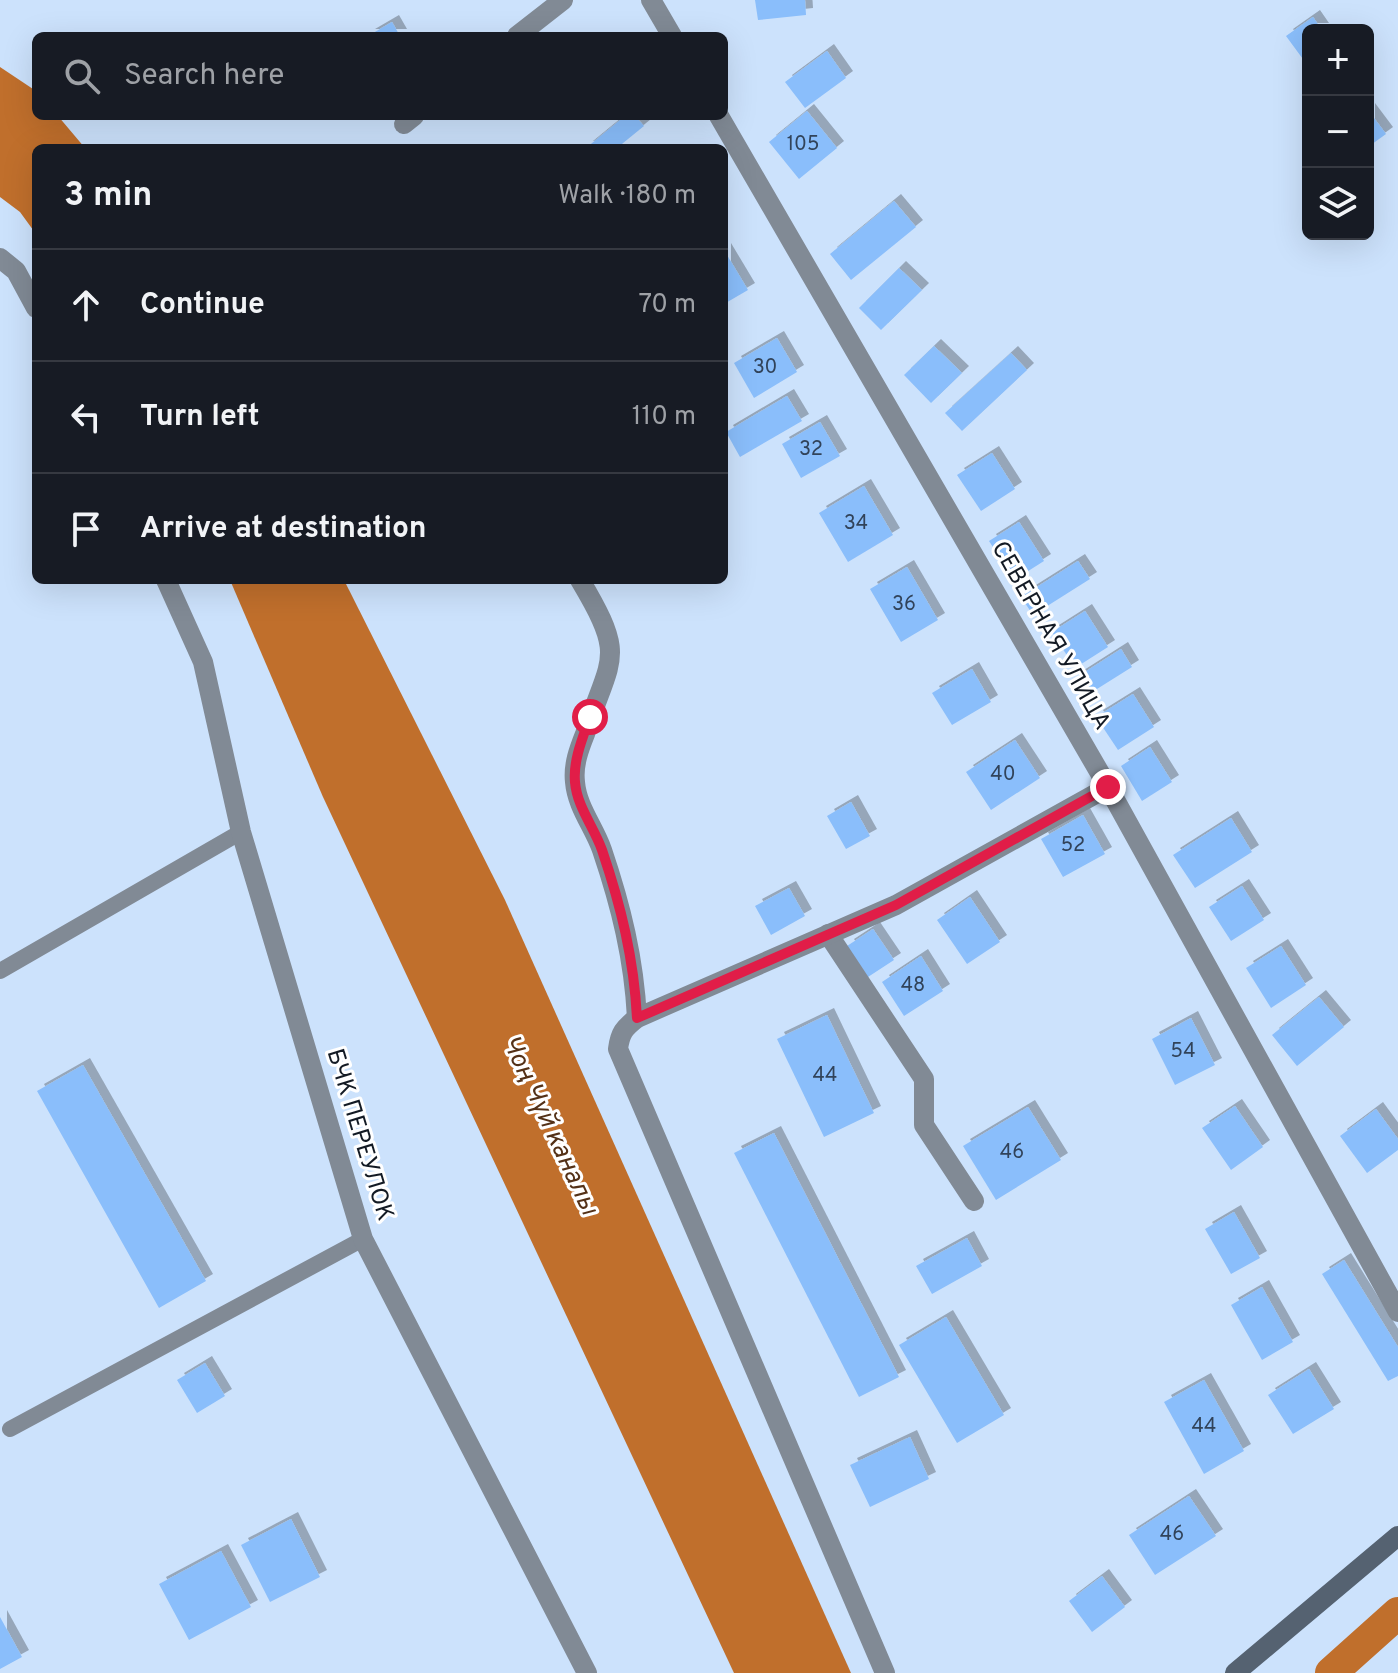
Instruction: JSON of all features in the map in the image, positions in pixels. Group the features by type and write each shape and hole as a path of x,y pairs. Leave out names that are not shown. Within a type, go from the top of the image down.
{"main road":[{"path":"1235,1673 1398,1536"}],"street":[{"path":"522,32 563,0"},
{"path":"651,0 670,32"},
{"name":"СЕВЕРНАЯ УЛИЦА","path":"721,120 1108,787 1398,1312"},
{"path":"0,258 16,271 32,301"},
{"name":"БЧК ПЕРЕУЛОК","path":"168,584 203,662 241,832 363,1239 587,1673"},
{"path":"582,584 610,636 611,662 577,756 574,781 579,800 601,846 623,919 635,968 637,1018"},
{"path":"885,1673 618,1049 624,1028 637,1018 896,905 1108,787"},
{"path":"828,934 924,1079 924,1125 974,1201"}],"lane":[{"path":"0,971 241,832"},
{"path":"10,1429 363,1239"}],"water":[{"path":"0,67 32,88 32,120 61,120 82,144 32,144 32,228 20,212 0,197"},
{"name":"Чоң Чүй каналы","path":"232,584 346,584 505,900 851,1673 734,1673 323,797"}],"building":[{"path":"755,0 805,0 806,15 758,20"},
{"path":"1313,17 1318,24 1303,24"},
{"path":"392,22 398,32 375,32"},
{"path":"1302,25 1302,58 1286,36"},
{"path":"827,51 846,78 805,108 785,82"},
{"path":"807,111 837,148 799,179 769,142"},
{"path":"1374,118 1386,134 1374,143"},
{"path":"620,120 639,120 644,126 622,144 591,144"},
{"path":"894,201 916,227 851,280 830,254"},
{"path":"728,257 748,290 728,302"},
{"path":"899,268 922,290 881,330 859,308"},
{"path":"777,338 797,372 754,398 734,363"},
{"path":"934,346 962,373 931,403 904,375"},
{"path":"1011,353 1027,370 962,431 945,413"},
{"path":"787,396 802,421 740,457 728,431"},
{"path":"820,422 840,456 801,478 782,444"},
{"path":"992,453 1015,489 981,511 957,475"},
{"path":"864,486 893,535 848,562 819,513"},
{"path":"1019,522 1044,561 1014,580 989,541"},
{"path":"1078,561 1090,579 1033,615 1021,597"},
{"path":"907,567 938,620 901,642 870,589"},
{"path":"1085,611 1108,647 1075,668 1052,632"},
{"path":"1121,649 1132,667 1089,694 1077,677"},
{"path":"972,669 991,702 952,725 932,693"},
{"path":"1133,694 1154,727 1118,750 1096,717"},
{"path":"1015,740 1040,778 991,810 966,772"},
{"path":"1150,747 1172,782 1142,801 1121,766"},
{"path":"851,802 870,836 846,849 827,816"},
{"path":"1083,815 1105,854 1063,877 1041,839"},
{"path":"1231,818 1252,852 1195,888 1173,855"},
{"path":"1242,886 1264,920 1231,941 1209,907"},
{"path":"789,888 805,916 771,935 755,906"},
{"path":"970,897 1000,942 967,964 937,920"},
{"path":"873,929 894,960 868,977 847,946"},
{"path":"1281,946 1306,985 1271,1008 1246,968"},
{"path":"921,956 943,991 904,1016 882,982"},
{"path":"1319,997 1344,1027 1297,1066 1272,1035"},
{"path":"827,1015 874,1113 824,1137 777,1039"},
{"path":"1191,1018 1215,1065 1175,1085 1152,1039"},
{"path":"83,1065 206,1281 159,1308 37,1091"},
{"path":"1235,1106 1263,1147 1231,1170 1202,1128"},
{"path":"1028,1107 1061,1160 996,1200 963,1146"},
{"path":"1376,1109 1398,1139 1398,1150 1367,1173 1340,1136"},
{"path":"774,1133 899,1377 859,1397 734,1153"},
{"path":"1234,1212 1260,1258 1231,1274 1205,1229"},
{"path":"967,1238 982,1266 932,1294 916,1266"},
{"path":"1344,1260 1398,1347 1398,1376 1388,1381 1322,1274"},
{"path":"1262,1287 1293,1342 1262,1360 1231,1305"},
{"path":"946,1317 1004,1415 957,1443 899,1345"},
{"path":"205,1363 225,1396 197,1413 177,1380"},
{"path":"1309,1369 1334,1409 1293,1434 1268,1395"},
{"path":"1204,1380 1244,1451 1204,1474 1164,1402"},
{"path":"910,1437 929,1479 870,1507 850,1465"},
{"path":"1189,1496 1216,1536 1155,1575 1129,1535"},
{"path":"291,1519 320,1577 270,1602 241,1545"},
{"path":"221,1551 251,1607 189,1640 159,1584"},
{"path":"1102,1576 1125,1607 1092,1632 1069,1601"},
{"path":"0,1617 22,1657 0,1669"}],"waterway":[{"path":"1331,1673 1398,1613"}],"route":[{"path":"590,717 577,756 574,781 579,800 601,846 623,919 635,968 637,1018 896,905 1108,787"}]}
